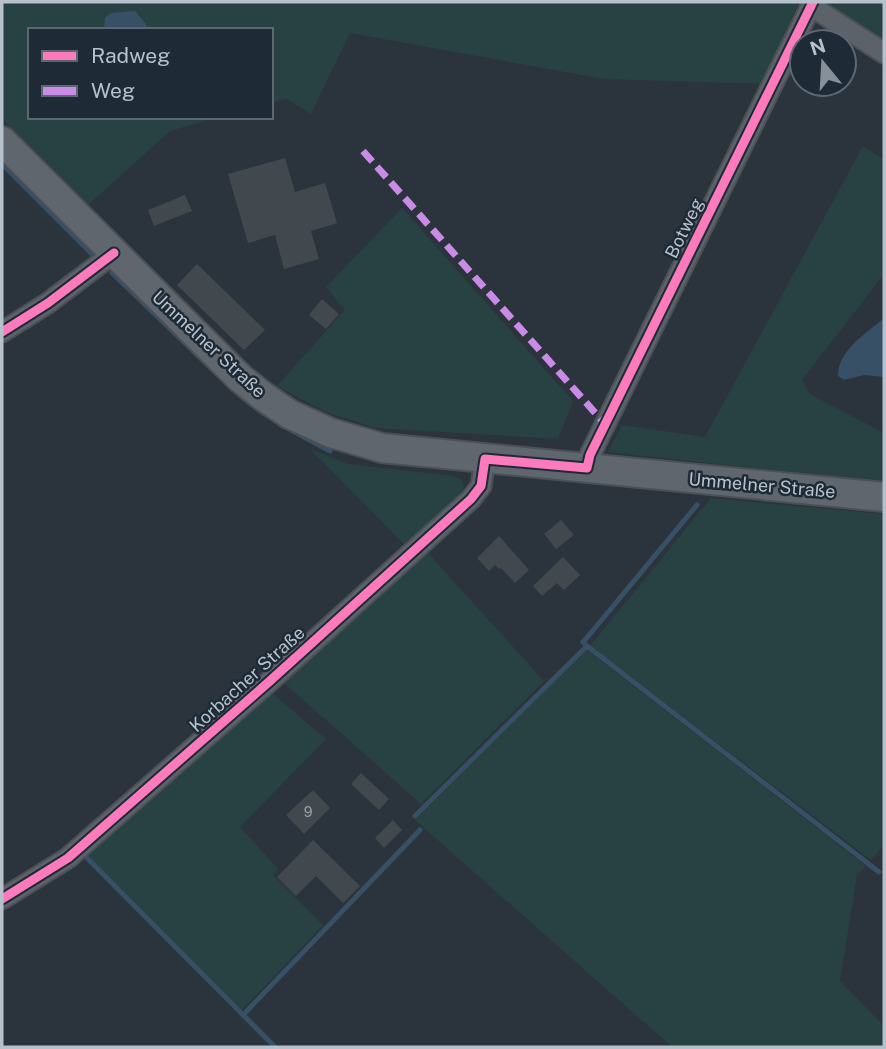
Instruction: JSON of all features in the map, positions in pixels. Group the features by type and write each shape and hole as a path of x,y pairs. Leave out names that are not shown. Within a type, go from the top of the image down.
{"main road":[{"name":"Ummelner Straße","path":"2,141 240,378 289,414 331,433 382,448 485,460 884,497"}],"street":[{"name":"Botweg","path":"587,468 595,444 812,4 884,53"},
{"path":"2,332 48,303 114,253"},
{"name":"Korbacher Straße","path":"2,899 68,858 461,508 481,486 485,460"}],"green space":[{"path":"2,2 799,2 762,84 603,79 350,33 311,114 286,99 273,102 273,28 28,28 28,119 212,119 170,131 87,206 2,119"},
{"path":"820,2 884,2 884,45"},
{"path":"863,146 884,160 884,274 802,380 810,394 884,433 884,482 608,452 622,425 705,437"},
{"path":"402,208 573,401 558,439 376,428 325,412 277,386 345,310 326,287"},
{"path":"310,449 348,464 454,476 462,480 464,488 460,499 407,547"},
{"path":"711,498 884,514 884,845 871,860 590,646"},
{"path":"427,552 544,681 421,804 284,683"},
{"path":"586,649 866,866 857,875 840,981 884,1026 884,1047 672,1047 415,820"},
{"path":"272,693 326,739 240,827 279,870 273,875 323,925 242,1010 87,855"}],"water":[{"path":"135,11 147,28 104,28 105,18 111,13"},
{"path":"884,318 884,377 864,375 844,380 838,376 839,367 848,350"}],"building":[{"path":"285,158 295,192 325,183 337,223 311,231 319,259 284,269 275,235 248,243 228,174"},
{"path":"185,195 192,211 154,226 148,210"},
{"path":"197,264 265,330 244,350 177,285"},
{"path":"322,299 339,314 326,329 309,315"},
{"path":"561,520 574,535 556,549 544,534"},
{"path":"499,536 529,570 515,583 501,568 495,565 489,571 477,558"},
{"path":"563,557 580,575 564,590 557,583 542,596 533,586"},
{"path":"361,773 389,799 379,810 351,784"},
{"path":"313,790 330,808 304,834 286,815"},
{"path":"393,820 402,830 384,848 375,838"},
{"path":"313,840 360,886 343,903 316,876 296,896 277,877"}],"waterway":[{"path":"2,164 94,256"},
{"path":"112,273 218,375"},
{"path":"243,398 263,413"},
{"path":"280,424 330,451"},
{"path":"415,816 587,646 583,642 697,505"},
{"path":"587,646 879,872"},
{"path":"243,1015 420,830"},
{"path":"86,857 275,1047"}],"marked path":[{"path":"363,151 605,424"}],"cycle path":[{"path":"2,899 68,858 271,680 471,499 481,486 485,459 587,468 590,455 813,2"},
{"path":"2,332 48,303 114,253"}]}
